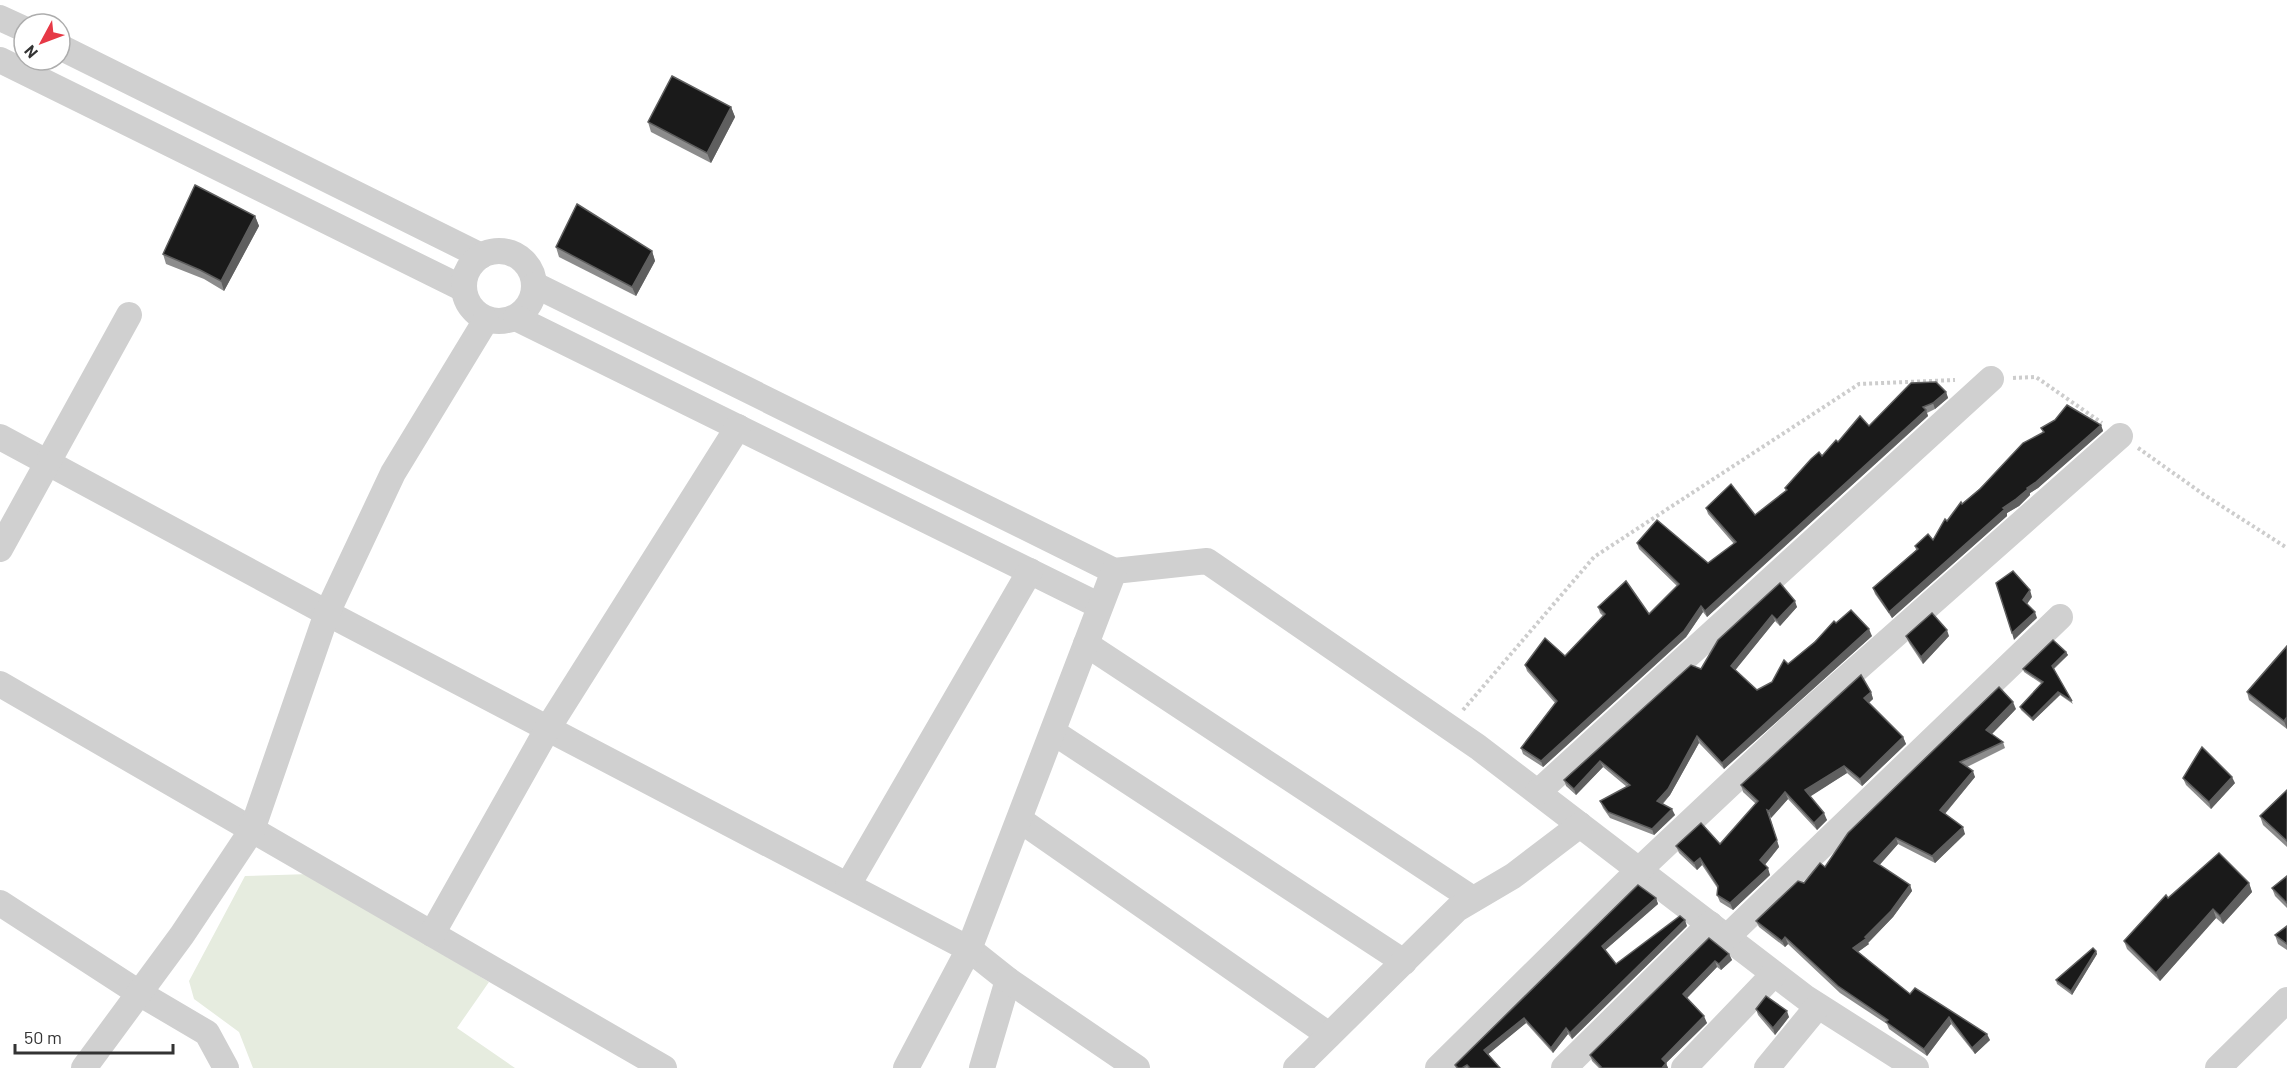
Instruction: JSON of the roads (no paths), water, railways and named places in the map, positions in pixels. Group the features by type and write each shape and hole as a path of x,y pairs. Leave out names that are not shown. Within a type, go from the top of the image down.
{"street":[{"path":"72,53 481,256"},
{"path":"0,60 464,289"},
{"path":"277,197 289,161"},
{"path":"504,251 516,255 526,263 535,285 530,304 516,318 496,322 486,320 471,308 464,289 468,270 481,256 504,251"},
{"path":"535,285 1114,571 1207,561 1478,747 1818,1006 1916,1068"},
{"path":"0,549 129,315"},
{"path":"516,318 1100,606"},
{"path":"84,1068 182,935 252,830 327,613 393,472 486,320"},
{"path":"1538,792 1991,379"},
{"path":"432,934 548,728 738,427"},
{"path":"1438,1068 1639,870 1791,727 2120,436"},
{"path":"0,437 327,613 969,949 1008,980 1137,1068"},
{"path":"906,1068 969,949 1114,571"},
{"path":"848,885 1030,572"},
{"path":"1564,1068 1718,931 2060,617"},
{"path":"1086,644 1473,899"},
{"path":"0,684 664,1068"},
{"path":"1053,732 1404,962"},
{"path":"1020,820 1329,1035"},
{"path":"1296,1068 1457,909 1513,876 1580,825"},
{"path":"0,903 139,993 207,1033 226,1068"},
{"path":"1684,1068 1774,974"},
{"path":"982,1068 1008,980"},
{"path":"2218,1068 2287,1000"},
{"path":"1767,1068 1818,1006"}]}
